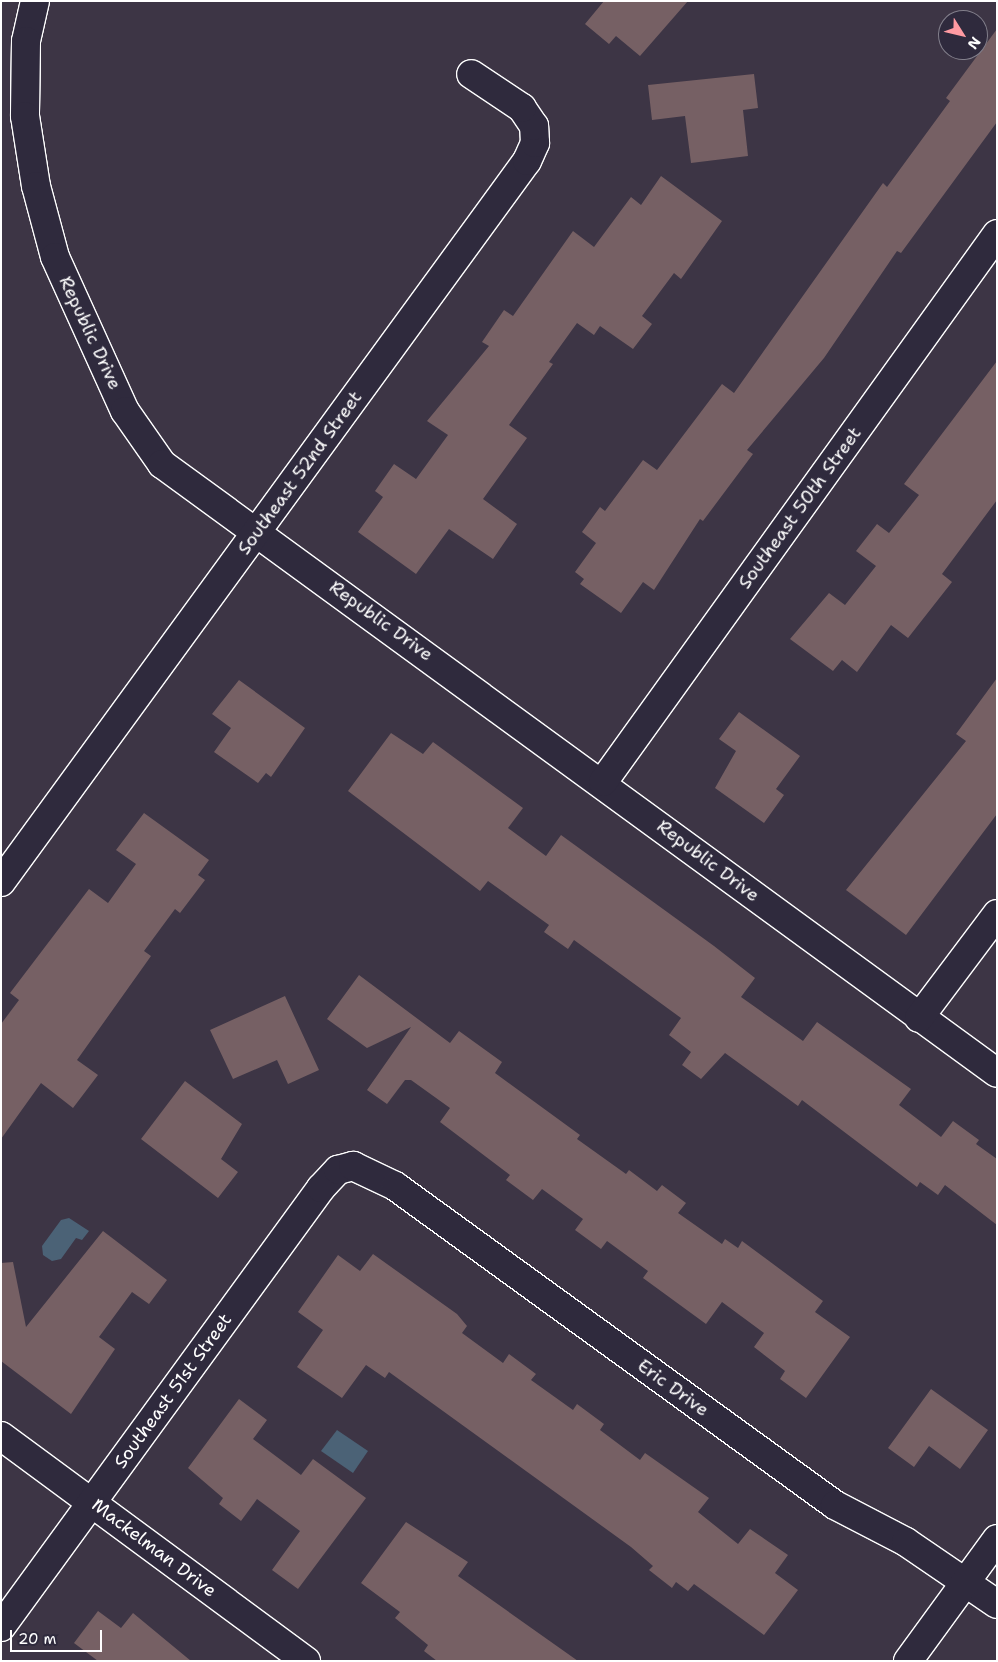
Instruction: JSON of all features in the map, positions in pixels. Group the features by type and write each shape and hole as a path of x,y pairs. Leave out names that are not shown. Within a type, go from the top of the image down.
{"street":[{"name":"Republic Drive","path":"35,1 26,41 25,116 36,186 55,258 125,411 162,464 603,782 919,1018 997,1073"},
{"name":"Southeast 52nd Street","path":"1,882 527,161 535,143 534,126 522,108 472,74"},
{"name":"Southeast 50th Street","path":"603,782 997,234"},
{"path":"919,1018 997,914"},
{"name":"Southeast 51st Street","path":"1,1628 321,1188 338,1170 353,1166"},
{"name":"Eric Drive","path":"353,1166 395,1186 834,1505 966,1581 997,1604"},
{"name":"Mackelman Drive","path":"1,1436 306,1661"},
{"path":"908,1661 997,1539"}],"water":[{"path":"69,1218 89,1231 82,1240 76,1238 61,1259 52,1261 43,1255 42,1246 61,1220"},
{"path":"337,1430 368,1451 353,1473 321,1451"}],"building":[{"path":"604,1 688,1 640,56 616,36 609,44 585,24"},
{"path":"997,29 997,122 901,253 897,251 824,358 747,450 753,454 703,521 700,519 654,590 643,582 621,613 580,584 584,579 575,572 596,543 582,532 600,507 605,511 643,460 657,470 722,384 734,393 883,183 887,187 950,101 946,98 974,60 988,60 988,41"},
{"path":"754,74 758,108 743,110 748,156 691,163 685,116 652,120 648,85"},
{"path":"661,176 722,221 681,279 674,273 642,316 652,324 633,349 600,326 594,335 577,323 549,362 553,364 509,425 527,438 483,499 517,524 493,559 449,529 416,574 358,532 383,497 375,491 394,464 416,479 448,435 427,421 489,346 482,342 504,310 513,316 573,231 594,247 631,197 641,205"},
{"path":"997,361 997,500 942,574 952,582 908,638 891,625 857,672 842,660 833,671 790,639 829,593 845,605 876,566 856,551 877,524 889,533 919,495 904,484"},
{"path":"997,678 997,814 906,935 846,890 966,741 956,734"},
{"path":"239,680 305,728 271,777 266,773 258,783 214,752 231,728 212,714"},
{"path":"739,712 800,756 776,789 784,795 764,823 715,788 736,751 719,739"},
{"path":"391,733 423,754 433,742 523,808 508,828 546,856 561,835 714,946 755,978 741,997 803,1041 817,1022 911,1089 899,1105 941,1137 953,1121 979,1140 976,1144 997,1159 997,1225 945,1185 938,1195 920,1182 917,1187 802,1100 798,1106 725,1053 701,1079 682,1065 691,1052 669,1035 681,1018 574,940 568,949 544,932 549,925 488,881 480,891 348,791"},
{"path":"144,813 209,860 198,875 205,880 180,913 175,909 144,951 151,956 77,1060 98,1075 73,1108 41,1083 1,1139 1,1024 19,1000 10,993 89,889 108,903 136,864 116,850"},
{"path":"359,975 450,1043 459,1031 502,1062 495,1073 580,1135 577,1139 626,1174 629,1170 657,1191 662,1185 686,1203 678,1213 722,1244 725,1239 738,1248 742,1241 823,1301 815,1312 850,1337 806,1398 780,1379 785,1371 754,1347 764,1333 722,1302 706,1324 643,1278 648,1271 607,1241 601,1249 575,1230 583,1219 542,1189 533,1200 506,1180 510,1175 440,1122 450,1108 411,1080 405,1080 387,1104 367,1090 411,1027 367,1048 327,1019"},
{"path":"285,996 319,1070 288,1084 277,1060 233,1079 210,1030"},
{"path":"185,1081 242,1124 221,1159 238,1172 218,1198 141,1139"},
{"path":"103,1231 167,1280 149,1304 132,1292 99,1337 115,1349 71,1414 1,1361 1,1263 13,1262 26,1327"},
{"path":"373,1254 457,1314 467,1326 462,1333 503,1363 509,1354 536,1374 531,1380 573,1410 577,1404 604,1424 600,1430 640,1460 645,1453 709,1498 698,1512 738,1544 750,1529 788,1555 775,1573 798,1590 764,1635 694,1584 688,1591 676,1582 672,1588 649,1570 653,1566 631,1547 389,1372 385,1378 366,1365 342,1398 297,1367 323,1330 298,1312 338,1255 360,1271"},
{"path":"931,1389 988,1430 960,1469 929,1446 914,1467 888,1448"},
{"path":"239,1399 267,1420 253,1439 301,1475 313,1459 366,1498 298,1589 272,1570 300,1531 257,1499 241,1521 219,1504 223,1498 188,1468"},
{"path":"406,1522 468,1562 458,1576 578,1661 437,1661 424,1651 428,1645 395,1618 400,1612 361,1583"},
{"path":"98,1611 121,1628 133,1613 191,1661 98,1661 74,1643"}]}
